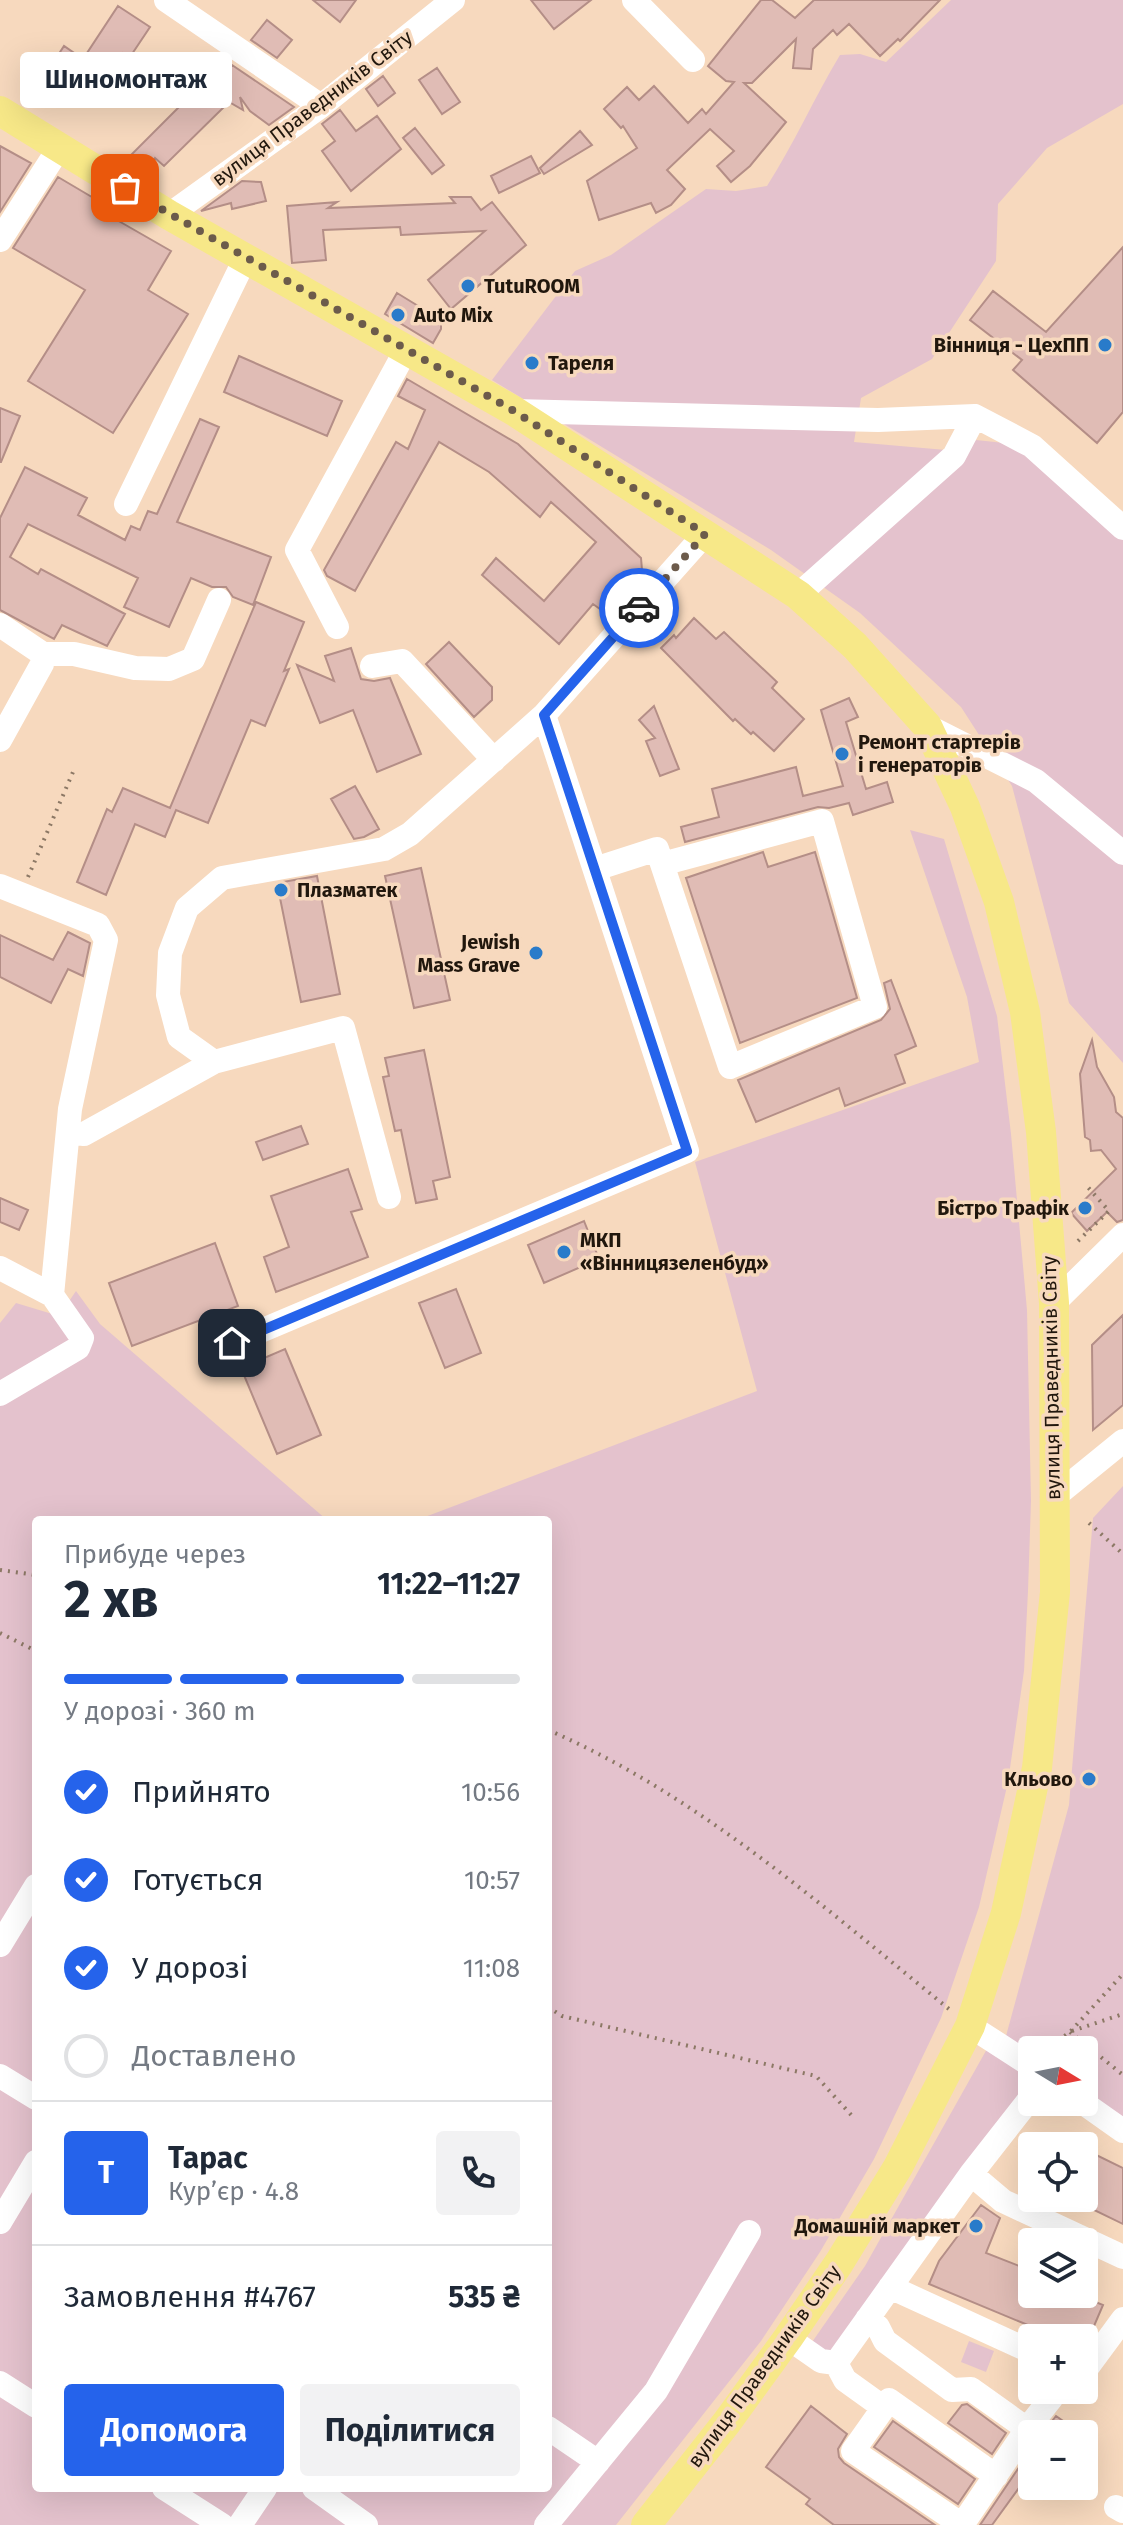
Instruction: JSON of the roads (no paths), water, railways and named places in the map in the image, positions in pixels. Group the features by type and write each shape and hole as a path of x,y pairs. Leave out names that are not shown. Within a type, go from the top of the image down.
{"main road":[{"name":"вулиця Праведників Світу","path":"0,111 169,215 514,411 798,595 855,646 927,726 965,807 999,902 1025,1012 1041,1132 1054,1303 1055,1592 1037,1768 1006,1913 970,2026 898,2167 788,2338 646,2525"}],"street":[{"path":"166,0 321,106"},
{"name":"вулиця Праведників Світу","path":"169,215 321,106 453,0"},
{"path":"634,0 693,60"},
{"path":"0,240 59,148"},
{"path":"126,504 245,259"},
{"path":"337,627 297,550 406,350"},
{"path":"514,411 878,420 975,416 1032,446 1123,528"},
{"path":"798,595 954,456 975,416"},
{"path":"214,1062 179,1037 168,995 170,953 187,908 222,878 384,849 410,834 544,715 705,534"},
{"path":"43,654 74,654 135,668 169,669 193,659 219,600"},
{"path":"0,625 43,654 42,664 0,740"},
{"path":"372,666 402,661 494,760"},
{"path":"232,1343 687,1151 544,715"},
{"path":"927,726 1036,781 1123,853"},
{"path":"595,869 657,849 662,864 730,1067 875,1007 822,821 662,864"},
{"path":"10,890 98,925 106,940 70,1109 52,1295"},
{"path":"68,1132 84,1134 214,1062 343,1028 389,1197"},
{"path":"1054,1303 1123,1235"},
{"path":"0,1268 52,1295 82,1338 78,1348 0,1394"},
{"path":"1053,1498 1123,1441"},
{"path":"0,1945 32,1893"},
{"path":"970,2026 1018,2057"},
{"path":"0,2076 32,2096"},
{"path":"1098,2113 1123,2131"},
{"path":"836,2363 971,2174 1018,2114"},
{"path":"0,2222 32,2169"},
{"path":"971,2174 1003,2201 1123,2257"},
{"path":"546,2525 656,2391 749,2232"},
{"path":"890,2287 1018,2346"},
{"path":"867,2319 878,2327 885,2341 952,2390 971,2389 1018,2423"},
{"path":"1098,2353 1123,2319"},
{"path":"788,2338 821,2361 836,2363"},
{"path":"836,2363 845,2380 884,2408"},
{"path":"0,2383 32,2403"},
{"path":"996,2476 889,2400 853,2451 962,2525 996,2476 1018,2443"},
{"path":"1034,2420 1047,2404"},
{"path":"552,2431 598,2462"},
{"path":"170,2492 222,2525"},
{"path":"240,2525 262,2492"},
{"path":"320,2492 366,2525"}],"place":[{"name":"Шиномонтаж","path":"125,188"},
{"name":"TutuROOM","path":"468,286"},
{"name":"Auto Mix","path":"398,315"},
{"name":"Вінниця - ЦехПП","path":"1105,345"},
{"name":"Тареля","path":"532,363"},
{"name":"Ремонт стартерів і генераторів","path":"842,754"},
{"name":"Плазматек","path":"281,890"},
{"name":"Jewish Mass Grave","path":"536,953"},
{"name":"Бістро Трафік","path":"1085,1208"},
{"name":"МКП «Вінницязеленбуд»","path":"564,1252"},
{"name":"Кльово","path":"1089,1779"},
{"name":"Домашній маркет","path":"976,2226"}]}
